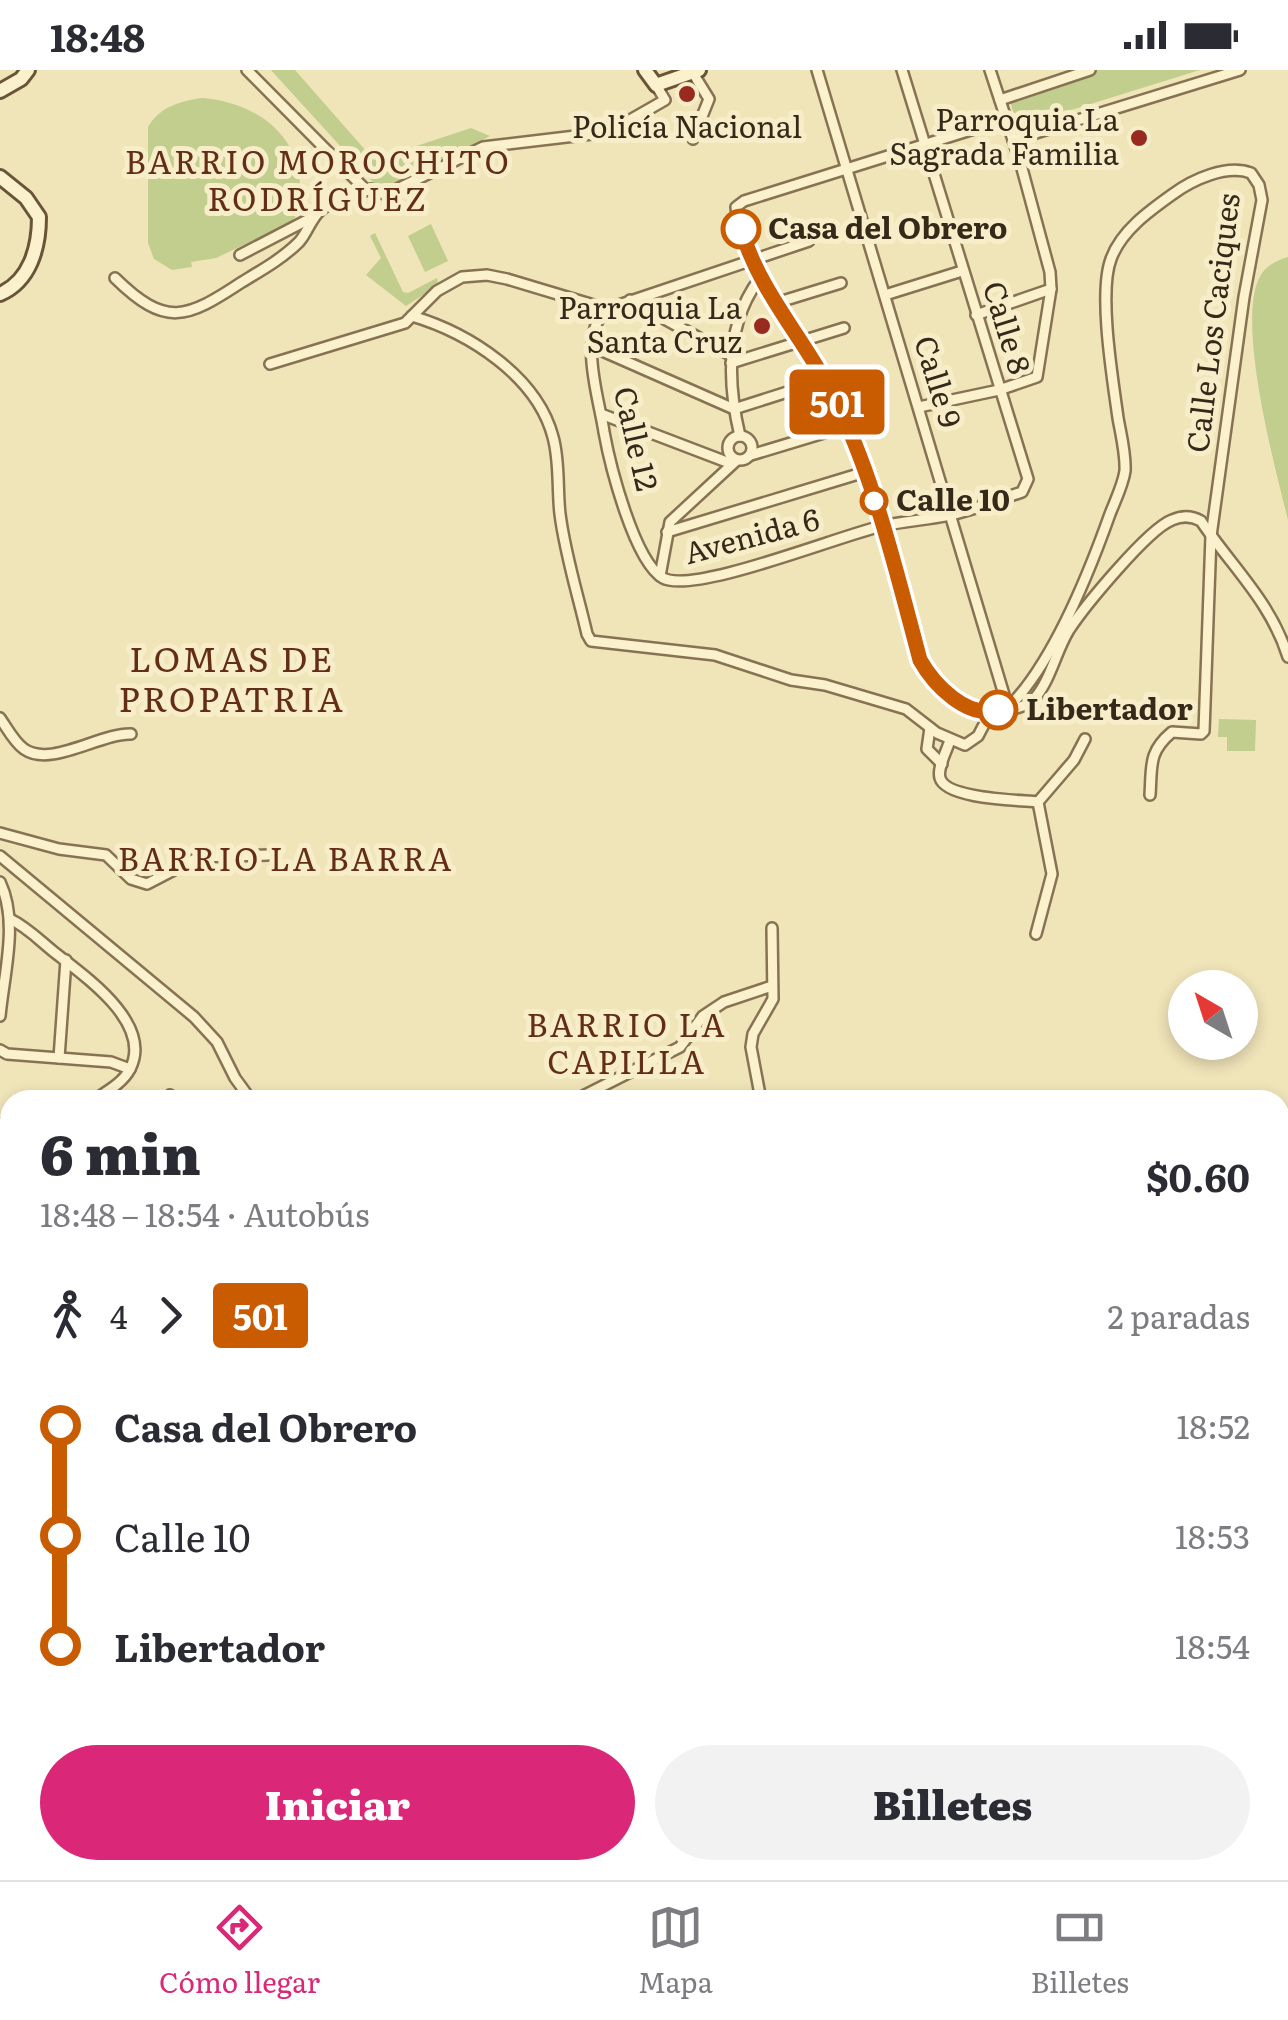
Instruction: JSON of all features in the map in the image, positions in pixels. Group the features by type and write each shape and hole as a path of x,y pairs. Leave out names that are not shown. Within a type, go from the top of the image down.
{"main road":[{"path":"0,91 28,70"},
{"path":"645,70 656,85 696,71"},
{"path":"0,177 34,207 39,227 27,272 0,294"}],"street":[{"path":"247,70 368,190 384,194 483,146 620,129 666,100 656,85"},
{"name":"Calle 9","path":"817,70 1008,708"},
{"name":"Calle 8","path":"902,70 1028,485"},
{"path":"919,408 1037,377 1051,289 1050,272 990,70"},
{"path":"1000,100 1090,70"},
{"path":"1013,140 1240,70"},
{"path":"694,138 710,99 696,71"},
{"path":"1006,119 744,200 736,207 750,259 825,380 847,426 865,472 924,667 962,704 990,713 1032,702 1076,620 1160,526 1191,516 1201,521 1270,611 1288,657"},
{"name":"Calle Los Caciques","path":"1008,708 1042,662 1074,600 1096,554 1124,474 1110,358 1108,264 1128,230 1180,189 1208,176 1243,170 1255,178 1262,200 1244,297 1211,536"},
{"path":"240,255 314,217 327,206 368,190"},
{"path":"115,278 152,309 168,313 194,310 296,245 314,217"},
{"path":"809,240 606,310 594,323 590,346 734,409 825,380"},
{"path":"884,295 962,271"},
{"path":"270,364 389,330 412,316 437,291 454,280 473,275 506,279 606,310"},
{"path":"740,436 731,359 741,311 760,278"},
{"path":"776,303 841,283"},
{"path":"976,315 1051,289"},
{"path":"630,300 731,359 844,328"},
{"path":"412,316 443,325 475,344 508,370 542,409 556,450 560,514 591,640 714,655 791,680 825,685 906,709 930,728 966,745 984,728 990,713"},
{"name":"Calle 12","path":"590,346 620,498 648,562 660,576"},
{"path":"602,414 735,462"},
{"path":"660,576 667,532 682,508 735,462 847,426"},
{"path":"740,436 750,440 751,455"},
{"path":"735,462 729,444 740,436"},
{"path":"667,532 865,472"},
{"name":"Avenida 6","path":"660,576 676,583 690,582 882,526 951,515 1022,492 1028,485"},
{"path":"1150,796 1153,753 1158,744 1172,732 1204,731 1211,536"},
{"path":"0,718 24,750 41,754 66,752 98,739 131,734"},
{"path":"930,728 927,749 942,764"},
{"path":"1038,802 1074,760 1085,739"},
{"path":"950,740 939,773 947,788 965,794 1038,802"},
{"path":"1036,934 1052,874 1038,802"},
{"path":"0,833 59,850 106,855 131,879 146,884 199,857 268,855"},
{"path":"0,856 194,1017 217,1042 246,1090"},
{"path":"0,882 10,919 0,1016"},
{"path":"10,919 101,988 122,1017 133,1043 130,1069 106,1090"},
{"path":"759,1090 751,1042 770,1005 772,928"},
{"path":"59,1058 66,960"},
{"path":"595,1090 680,1047 703,1016 724,1002 772,986"},
{"path":"0,1051 110,1062 130,1069"}],"green space":[{"path":"271,70 295,70 374,160 471,128 490,136 384,190"},
{"path":"1095,70 1200,70 1026,124 1019,123 1014,116 1010,100"},
{"path":"202,98 254,113 281,135 297,166 300,206 290,223 216,258 172,270 154,259 148,243 148,127 171,106"},
{"path":"431,224 448,261 425,272 408,236"},
{"path":"375,233 403,292 437,278 438,285 406,306 366,275 381,258 370,236"},
{"path":"1288,257 1288,520 1260,394 1252,322 1254,294 1262,273"},
{"path":"1219,719 1256,720 1255,751 1227,751 1227,737 1218,737"}],"bus line":[{"name":"501","path":"741,229 760,278 825,380 851,436 920,660 962,704 982,712 998,710"}],"place":[{"name":"Policía Nacional","path":"687,94"},
{"name":"Parroquia La Sagrada Familia","path":"1139,138"},
{"name":"Casa del Obrero","path":"741,229"},
{"name":"Parroquia La Santa Cruz","path":"762,326"},
{"name":"Calle 10","path":"874,501"},
{"name":"Libertador","path":"998,710"}],"district":[{"name":"BARRIO MOROCHITO RODRÍGUEZ","path":"318,182"},
{"name":"LOMAS DE PROPATRIA","path":"232,680"},
{"name":"BARRIO LA BARRA","path":"286,860"},
{"name":"BARRIO LA CAPILLA","path":"627,1044"}]}
